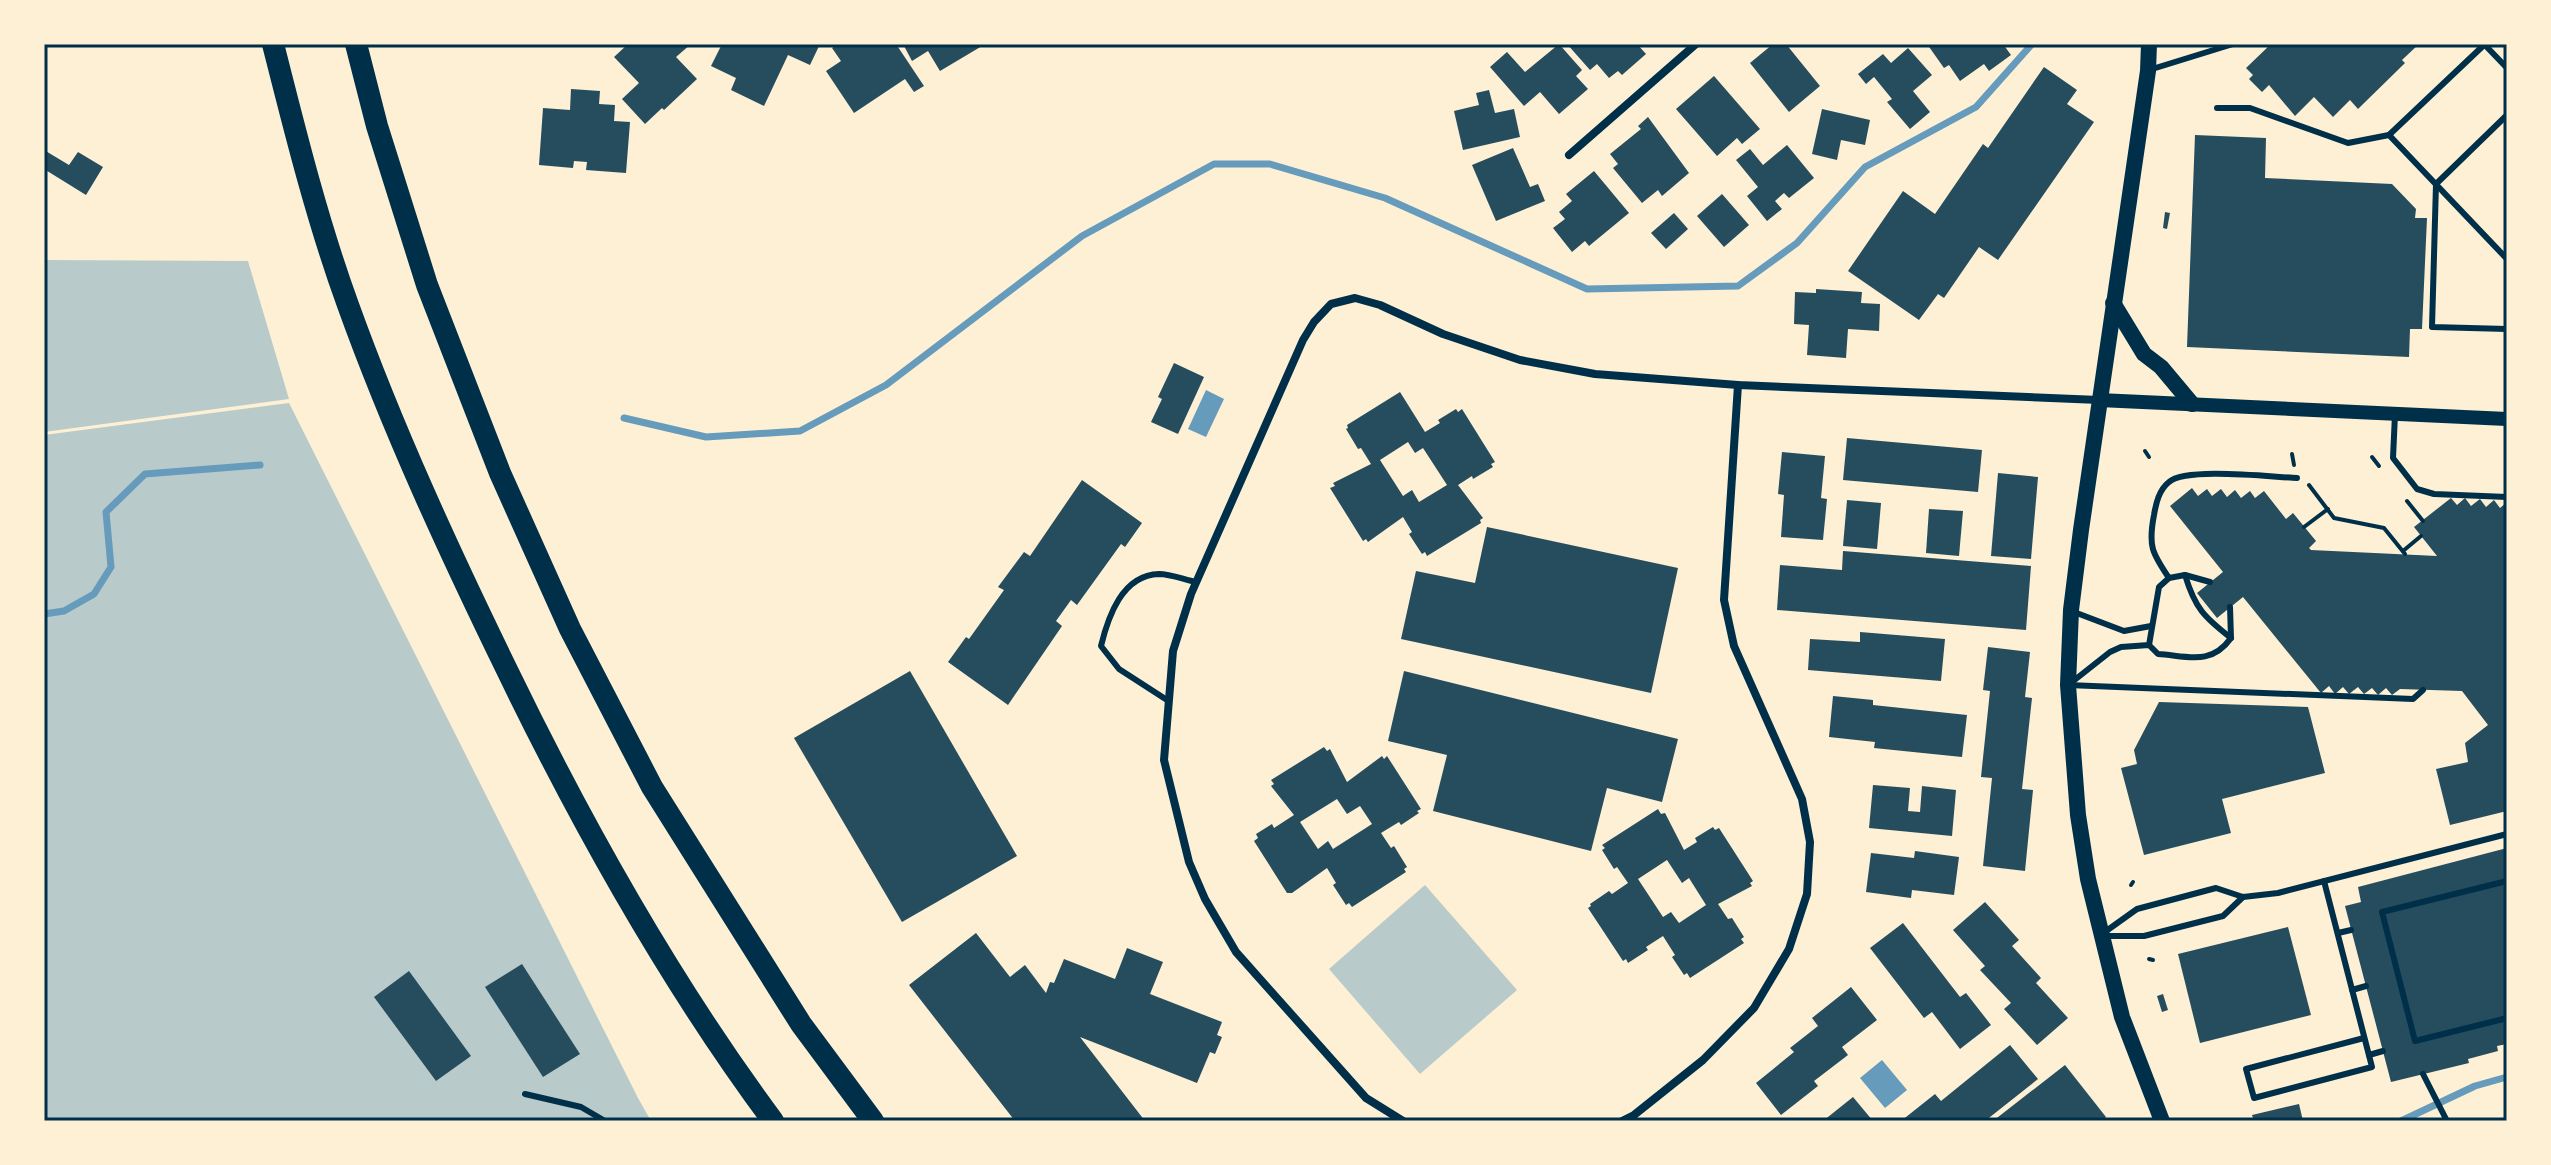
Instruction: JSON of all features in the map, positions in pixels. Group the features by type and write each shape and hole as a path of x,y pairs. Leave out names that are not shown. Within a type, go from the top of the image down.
{"highway":[{"path":"273,44 301,152 348,304 440,532 550,760 701,1018 773,1121"},
{"path":"356,44 377,126 427,285 500,473 570,629 652,787 801,1024 873,1121"}],"main road":[{"path":"2149,44 2148,71 2071,610 2068,685 2078,815 2100,936 2122,1017 2162,1121"},
{"path":"2113,303 2144,354 2161,367 2192,404"}],"street":[{"path":"1569,155 1696,44"},
{"path":"1403,1121 1366,1098 1236,952 1205,899 1189,862 1179,832 1164,760 1173,651 1196,582 1303,340 1331,304 1355,298 1380,305 1443,334 1535,363 1595,374 1738,385 2507,419"},
{"path":"1622,1121 1634,1115 1703,1060 1754,1008 1789,949 1807,894 1810,842 1802,799 1734,646 1724,600 1738,385"}],"lane":[{"path":"2148,71 2233,44"},
{"path":"2217,108 2250,108 2348,143 2389,135 2484,44 2507,68"},
{"path":"2507,115 2436,184 2432,327 2507,329"},
{"path":"2389,135 2507,259"},
{"path":"2395,414 2393,458 2417,489 2434,494 2507,497"},
{"path":"2169,578 2154,555 2150,541 2157,500 2168,482 2190,474 2297,478"},
{"path":"1167,700 1119,669 1101,646 1106,624 1109,613 1134,581 1159,574 1196,582"},
{"path":"2185,575 2193,600 2210,621 2231,638"},
{"path":"2149,645 2159,587 2169,578 2185,575 2210,582"},
{"path":"2068,685 2121,647 2149,645 2158,654 2203,658 2223,650 2231,638 2230,607"},
{"path":"2071,610 2124,631 2151,626"},
{"path":"2068,685 2413,699 2423,690"},
{"path":"2100,936 2137,909 2216,888 2243,897 2278,893 2507,834"},
{"path":"2324,881 2372,1067 2254,1098 2246,1069 2364,1038"},
{"path":"2507,881 2382,912 2415,1041 2507,1018"},
{"path":"2100,936 2144,936 2223,916 2243,897"},
{"path":"2338,933 2351,930"},
{"path":"2352,990 2366,986"},
{"path":"2369,1055 2383,1051"},
{"path":"2423,1074 2447,1121"},
{"path":"525,1094 581,1107 605,1121"}],"path":[{"path":"2145,451 2149,457"},
{"path":"2292,454 2292,462 2334,518 2384,528 2404,552 2421,536"},
{"path":"2304,527 2328,509"}],"shaded area":[{"path":"44,260 248,261 289,399 44,432"},
{"path":"289,403 651,1121 44,1121 44,435"},
{"path":"1425,885 1517,990 1420,1074 1329,969"}],"water":[{"path":"1206,390 1224,399 1206,437 1188,429"},
{"path":"1882,1060 1907,1090 1885,1108 1860,1078"}],"building":[{"path":"628,44 691,44 676,57 697,79 645,124 622,99 639,83 614,57"},
{"path":"722,44 820,44 810,65 788,55 764,106 731,90 736,78 711,66"},
{"path":"838,44 896,44 924,86 914,92 905,79 854,113 826,71 841,61 832,48"},
{"path":"903,44 982,46 940,71 928,51 912,61"},
{"path":"1559,44 1582,70 1576,76 1588,89 1559,114 1540,92 1524,106 1490,67 1507,52 1525,72"},
{"path":"1567,44 1637,44 1646,54 1622,75 1618,71 1609,78 1597,64 1590,70"},
{"path":"1773,44 1786,44 1820,86 1789,112 1750,63"},
{"path":"1927,44 2003,44 2011,55 1989,71 1984,64 1960,81 1949,65 1944,68"},
{"path":"2271,44 2419,44 2402,60 2405,63 2358,109 2350,100 2333,117 2314,97 2295,116 2269,85 2262,92 2249,79 2253,75 2246,68"},
{"path":"1908,48 1932,75 1913,91 1930,112 1910,129 1887,102 1892,99 1874,77 1866,84 1858,74 1883,54 1891,63"},
{"path":"2044,67 2077,90 2067,104 2094,122 1998,260 1979,247 1944,298 1938,294 1919,320 1848,271 1903,191 1935,214 1983,144 1988,148"},
{"path":"1714,76 1760,129 1742,144 1737,138 1717,156 1676,109"},
{"path":"571,89 600,91 599,104 615,105 614,121 630,122 626,173 586,170 587,162 574,161 573,168 539,165 543,108 570,110"},
{"path":"1489,90 1495,113 1514,109 1520,137 1463,150 1454,111 1479,105 1476,93"},
{"path":"1822,109 1870,120 1865,145 1841,140 1837,160 1812,154"},
{"path":"1648,117 1689,173 1662,196 1658,190 1642,203 1613,168 1618,164 1610,154 1641,129 1638,126"},
{"path":"2195,135 2266,138 2265,178 2392,184 2416,209 2415,218 2427,218 2422,329 2410,329 2409,357 2187,347"},
{"path":"1787,145 1814,178 1789,198 1784,193 1775,201 1782,209 1767,221 1747,196 1758,187 1736,160 1750,149 1763,165"},
{"path":"1513,148 1530,187 1538,184 1545,201 1496,221 1472,165"},
{"path":"44,150 69,165 78,152 103,167 86,195 44,169"},
{"path":"1594,171 1629,213 1589,246 1585,241 1572,252 1553,228 1565,219 1559,212 1572,201 1566,194"},
{"path":"1722,194 1749,225 1724,247 1697,216"},
{"path":"2165,212 2170,213 2167,229 2163,228"},
{"path":"1674,213 1688,229 1666,249 1651,233"},
{"path":"1816,289 1862,292 1861,303 1880,304 1879,331 1848,329 1846,358 1807,355 1809,325 1794,324 1795,292 1816,293"},
{"path":"1174,363 1204,377 1178,434 1151,422 1162,399 1158,397"},
{"path":"1400,392 1425,432 1440,423 1438,420 1456,409 1458,412 1462,409 1495,462 1491,464 1493,467 1458,485 1483,518 1481,523 1427,556 1425,552 1422,554 1409,534 1412,532 1403,517 1368,542 1366,539 1363,541 1330,488 1335,486 1333,483 1371,464 1361,448 1358,449 1346,429 1347,425","holes":["1408,442 1415,453 1423,448 1447,485 1419,502 1412,490 1403,496 1380,460"]},
{"path":"1847,438 1982,450 1978,492 1843,480"},
{"path":"1782,452 1825,456 1821,498 1827,499 1823,540 1781,537 1784,495 1778,494"},
{"path":"1998,473 2038,477 2031,559 1991,556"},
{"path":"1082,480 1142,523 1125,547 1121,544 1077,605 1071,600 1056,621 1062,626 1008,705 948,662 966,637 969,639 1004,590 998,587 1024,552 1030,556"},
{"path":"2192,488 2198,496 2207,489 2212,496 2221,489 2227,497 2235,490 2241,498 2250,491 2255,498 2264,491 2286,519 2293,513 2316,541 2309,548 2311,550 2437,556 2414,527 2451,498 2457,505 2465,498 2471,506 2480,499 2486,507 2494,500 2500,508 2507,502 2507,811 2450,825 2436,769 2468,762 2465,743 2488,725 2462,691 2400,689 2392,695 2386,688 2378,695 2372,688 2364,694 2358,687 2349,694 2343,687 2335,694 2329,686 2321,693 2243,597 2217,618 2197,593 2223,572 2170,506"},
{"path":"1847,500 1881,503 1877,549 1843,546"},
{"path":"1929,509 1963,511 1959,556 1926,553"},
{"path":"1487,527 1678,568 1651,693 1401,639 1416,571 1475,583"},
{"path":"1843,551 2031,566 2026,630 1777,610 1780,565 1842,570"},
{"path":"1860,632 1945,639 1941,681 1808,670 1810,639 1860,642"},
{"path":"1988,647 2030,652 2025,697 2032,698 2022,789 2033,790 2025,871 1983,866 1992,778 1981,777 1990,691 1983,690"},
{"path":"910,671 1017,856 902,922 794,738"},
{"path":"1404,671 1678,739 1662,802 1607,788 1591,851 1433,811 1447,755 1388,741"},
{"path":"1833,696 1873,700 1873,705 1967,715 1962,757 1874,748 1875,742 1829,737"},
{"path":"2159,702 2308,707 2325,773 2222,799 2231,833 2144,855 2121,768 2137,764 2134,750"},
{"path":"1324,747 1327,751 1330,749 1347,782 1382,756 1384,759 1387,756 1421,809 1401,825 1399,822 1381,833 1391,848 1394,846 1407,867 1404,869 1406,872 1352,907 1349,903 1346,905 1333,885 1336,883 1327,868 1292,893 1287,893 1254,841 1258,838 1256,834 1272,824 1274,828 1294,815 1271,786 1274,784 1271,780","holes":["1337,799 1347,814 1360,806 1372,824 1333,849 1328,841 1318,849 1300,822"]},
{"path":"1873,785 1910,788 1908,811 1920,812 1922,786 1956,790 1952,836 1869,828"},
{"path":"1658,809 1661,814 1665,813 1684,850 1697,842 1695,838 1713,827 1715,830 1719,828 1753,881 1750,883 1752,886 1718,904 1728,919 1732,918 1744,937 1741,939 1744,943 1690,978 1687,973 1684,975 1672,957 1675,955 1663,936 1628,963 1626,959 1623,961 1588,908 1609,891 1612,894 1628,883 1617,867 1614,869 1602,845","holes":["1667,860 1682,883 1689,878 1706,905 1679,923 1671,912 1663,917 1638,879"]},
{"path":"2507,848 2507,1044 2497,1046 2498,1051 2468,1059 2469,1063 2391,1082 2345,906 2361,902 2358,887"},
{"path":"1915,851 1959,857 1954,895 1912,890 1911,898 1866,892 1871,853 1914,858"},
{"path":"1985,902 2019,940 2012,946 2041,978 2036,983 2068,1018 2037,1045 2004,1009 2011,1003 1980,970 1985,966 1953,930"},
{"path":"1903,923 1960,997 1966,993 1991,1025 1960,1049 1932,1012 1924,1018 1870,948"},
{"path":"2288,927 2311,1015 2200,1043 2178,954"},
{"path":"976,933 1010,977 1025,965 1046,993 1064,959 1115,979 1127,948 1163,962 1150,994 1222,1022 1217,1035 1222,1037 1215,1054 1210,1052 1197,1083 1080,1037 1145,1121 1015,1121 909,985"},
{"path":"522,964 580,1054 543,1077 485,987"},
{"path":"409,971 471,1056 436,1081 374,997"},
{"path":"1851,987 1877,1020 1842,1047 1848,1055 1814,1081 1818,1086 1781,1115 1756,1083 1794,1052 1790,1048 1818,1026 1812,1018"},
{"path":"2163,994 2168,1010 2162,1012 2157,996"},
{"path":"2010,1045 2038,1079 1985,1121 1901,1121 1935,1094 1941,1101"},
{"path":"2065,1065 2106,1117 2101,1121 1993,1121"},
{"path":"1853,1097 1873,1121 1823,1121"},
{"path":"2299,1104 2303,1121 2254,1121 2252,1115"}],"waterway":[{"path":"624,418 706,437 800,431 886,385 1082,236 1214,164 1270,164 1385,198 1587,289 1738,286 1797,243 1865,167 1976,107 2032,44"},
{"path":"44,614 64,611 94,594 111,567 106,512 145,474 260,465"},
{"path":"2401,1121 2475,1086 2507,1077"}]}
